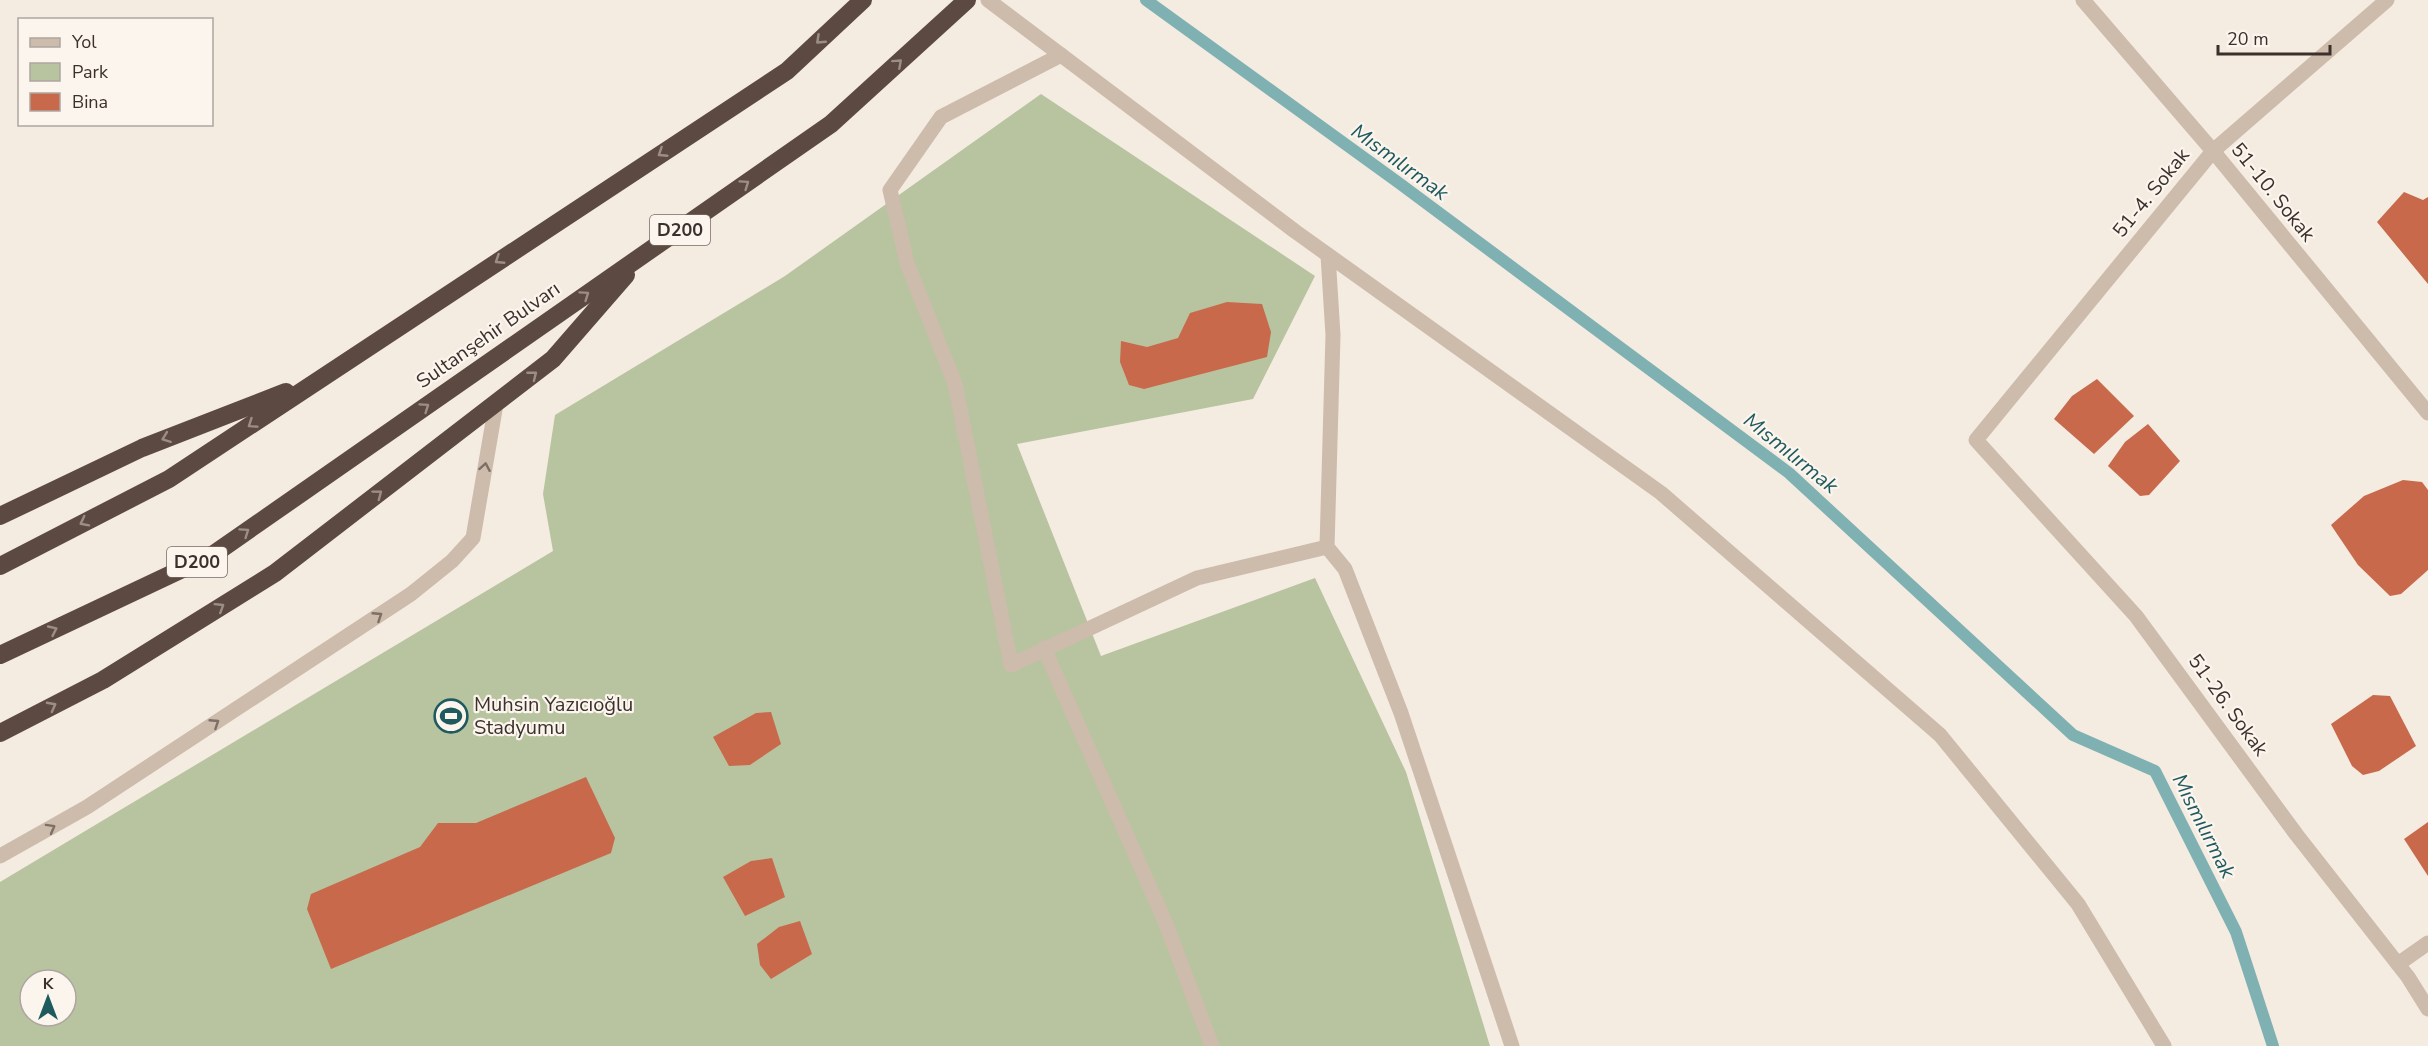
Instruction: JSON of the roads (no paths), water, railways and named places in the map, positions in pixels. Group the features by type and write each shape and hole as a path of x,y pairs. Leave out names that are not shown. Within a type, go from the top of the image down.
{"highway":[{"path":"0,566 169,479 787,71 863,0"},
{"name":"Sultanşehir Bulvarı","path":"0,655 214,554 831,124 967,0"},
{"path":"0,734 103,680 275,573 553,359 644,254"},
{"path":"0,516 142,447 318,380"}],"street":[{"path":"988,0 1328,255 1660,493 1940,735 2079,904 2164,1046"},
{"name":"51-10. Sokak","path":"2083,0 2213,151 2428,413"},
{"name":"51-4. Sokak","path":"1976,440 2213,151 2387,0"},
{"path":"1061,56 941,117 890,190 907,263 955,384 1011,665 1197,578 1327,547"},
{"path":"1328,255 1333,335 1327,547 1345,569 1401,713 1512,1046"},
{"path":"0,856 97,801 411,594 452,561 473,538 496,404"},
{"name":"51-26. Sokak","path":"1976,440 2136,616 2296,834 2398,964 2428,1009"},
{"path":"1044,648 1166,924 1212,1046"},
{"path":"2398,964 2428,943"}],"waterway":[{"name":"Mısmılırmak","path":"1146,0 1399,183 1789,473 2073,735 2155,771 2236,932 2273,1046"}],"place":[{"name":"Muhsin Yazıcıoğlu Stadyumu","path":"451,716"}]}
